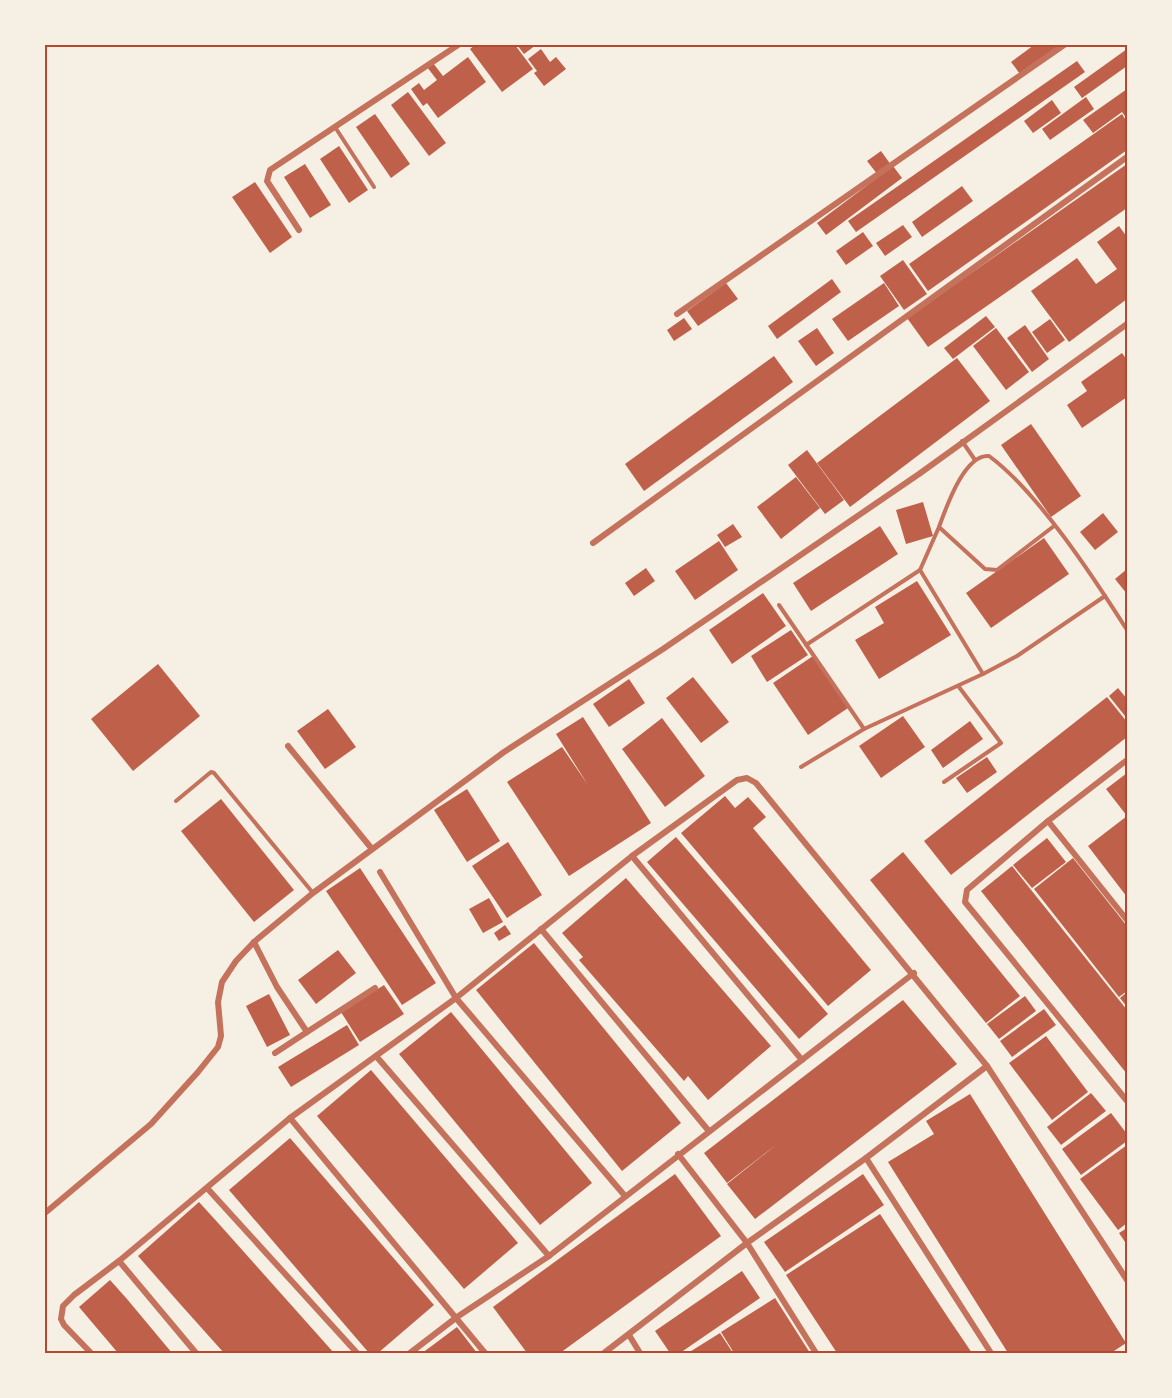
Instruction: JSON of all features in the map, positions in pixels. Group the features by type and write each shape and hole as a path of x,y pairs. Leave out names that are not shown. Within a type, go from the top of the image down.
{"street":[{"path":"299,230 267,181 268,174 273,167 458,45"},
{"path":"677,314 1064,45"},
{"path":"593,543 1127,158"},
{"path":"45,1213 151,1124 205,1064 218,1047 221,1036 218,1002 222,982 236,961 254,942 313,893 504,752 663,649 1127,324"},
{"path":"288,746 372,849"},
{"path":"1127,760 1048,821 967,890 964,899 1127,1101"},
{"path":"91,1353 64,1325 60,1313 68,1300 119,1261 290,1118 456,998 632,856 737,780 747,778 756,783 914,973 987,1066 1127,1280"},
{"path":"1048,821 1127,920"},
{"path":"632,856 802,1060"},
{"path":"380,872 456,998 625,1196"},
{"path":"541,929 708,1130"},
{"path":"254,942 278,987 307,1032"},
{"path":"410,1353 457,1317 549,1256 708,1130 914,973"},
{"path":"275,1053 375,988"},
{"path":"376,1056 549,1256"},
{"path":"604,1353 747,1243 866,1158 987,1066"},
{"path":"290,1118 457,1317 484,1353"},
{"path":"678,1154 747,1243 816,1353"},
{"path":"866,1158 991,1353"},
{"path":"207,1188 357,1353"},
{"path":"119,1261 196,1353"},
{"path":"628,1335 640,1353"}],"lane":[{"path":"335,127 374,187"},
{"path":"962,441 975,460"},
{"path":"806,645 920,570 949,500 975,460 989,456 1002,466 1054,526 1127,630"},
{"path":"939,527 991,572 997,570 1054,526"},
{"path":"920,570 983,674"},
{"path":"801,766 864,729 959,687 1026,650 1105,596"},
{"path":"779,605 864,729"},
{"path":"944,782 1001,744 959,687"},
{"path":"176,801 211,772 214,772 313,893"}],"building":[{"path":"475,45 515,45 533,69 502,92 470,49"},
{"path":"517,45 536,45 524,54"},
{"path":"1034,45 1060,45 1020,74 1011,62"},
{"path":"541,49 550,62 556,57 566,69 544,86 534,73 537,71 528,59"},
{"path":"1127,49 1127,66 1082,98 1074,87"},
{"path":"468,57 486,82 438,118 427,103 423,106 411,89 419,83 424,90 437,80 427,67 433,63 443,76"},
{"path":"1077,61 1085,72 856,232 848,221"},
{"path":"1127,89 1127,119 1122,112 1093,133 1083,120"},
{"path":"408,92 446,143 429,156 391,105"},
{"path":"1086,97 1094,109 1050,140 1042,129"},
{"path":"1052,100 1061,113 1033,133 1024,121"},
{"path":"375,114 410,164 391,178 356,127"},
{"path":"1122,114 1127,122 1127,150 928,291 909,264"},
{"path":"339,146 368,190 349,203 320,159"},
{"path":"881,151 891,165 878,175 867,161"},
{"path":"305,164 331,205 310,218 284,177"},
{"path":"1127,164 1127,208 928,347 907,318"},
{"path":"893,166 902,178 826,235 817,223"},
{"path":"255,182 292,237 270,253 232,197"},
{"path":"962,186 973,201 922,237 912,222"},
{"path":"903,225 912,237 885,256 876,243"},
{"path":"1119,226 1127,237 1127,299 1069,342 1031,291 1077,258 1096,284 1117,269 1097,242"},
{"path":"863,232 873,246 846,265 836,251"},
{"path":"903,260 927,294 904,310 880,276"},
{"path":"832,279 841,292 777,339 768,326"},
{"path":"726,283 738,299 698,326 687,311"},
{"path":"884,283 899,306 848,341 832,319"},
{"path":"986,316 995,327 953,359 944,348"},
{"path":"684,318 692,329 674,341 667,330"},
{"path":"1050,319 1065,340 1047,353 1032,332"},
{"path":"1025,325 1049,359 1032,372 1007,338"},
{"path":"817,328 834,353 816,366 798,341"},
{"path":"996,328 1029,372 1006,390 973,346"},
{"path":"1122,353 1127,360 1127,397 1082,428 1067,405 1087,391 1081,382"},
{"path":"774,356 793,382 644,491 625,464"},
{"path":"957,358 990,401 850,507 817,463"},
{"path":"1031,424 1081,496 1051,517 1001,445"},
{"path":"807,450 844,500 825,514 788,465"},
{"path":"796,477 820,508 781,539 757,507"},
{"path":"923,502 933,536 906,544 896,510"},
{"path":"1103,513 1118,532 1095,550 1080,532"},
{"path":"733,524 742,537 725,547 717,535"},
{"path":"880,526 898,554 811,611 793,583"},
{"path":"1044,538 1069,574 991,628 966,593"},
{"path":"719,541 738,570 695,600 675,571"},
{"path":"646,568 655,581 634,596 625,583"},
{"path":"1127,569 1127,594 1115,579"},
{"path":"917,581 951,635 879,679 855,640 884,623 875,607"},
{"path":"763,593 786,626 732,664 709,630"},
{"path":"791,630 808,655 767,682 751,656"},
{"path":"813,656 848,708 808,735 773,683"},
{"path":"158,664 200,716 133,771 91,719"},
{"path":"693,677 729,722 701,743 666,698"},
{"path":"629,679 645,703 609,727 593,704"},
{"path":"1118,688 1127,699 1125,716 1109,696"},
{"path":"1107,697 1127,722 1127,737 951,875 924,841"},
{"path":"328,709 356,747 325,769 297,731"},
{"path":"903,716 925,747 881,778 859,746"},
{"path":"583,717 651,823 569,876 507,782 562,747 588,785 556,734"},
{"path":"662,718 705,776 665,807 622,749"},
{"path":"970,721 983,739 943,768 931,750"},
{"path":"987,757 997,772 967,793 956,778"},
{"path":"1127,773 1127,816 1106,789"},
{"path":"467,789 500,841 467,862 434,810"},
{"path":"725,796 735,808 748,797 766,817 753,828 871,970 828,1006 681,833"},
{"path":"221,799 294,890 254,922 181,831"},
{"path":"1127,816 1127,897 1088,846"},
{"path":"676,837 828,1014 799,1039 647,862"},
{"path":"1047,838 1066,862 1032,888 1013,865"},
{"path":"508,842 542,895 507,918 472,866"},
{"path":"903,852 1020,996 986,1023 870,880"},
{"path":"1073,858 1127,926 1127,991 1119,997 1034,889"},
{"path":"1012,866 1127,1010 1127,1074 981,891"},
{"path":"360,868 436,983 402,1005 326,891"},
{"path":"626,878 771,1046 708,1100 688,1076 684,1081 579,960 583,957 562,933"},
{"path":"489,898 503,922 483,933 469,909"},
{"path":"505,925 511,934 499,941 494,933"},
{"path":"534,943 681,1123 622,1171 476,990"},
{"path":"338,950 356,973 316,1004 298,980"},
{"path":"384,985 404,1014 360,1042 341,1012"},
{"path":"1127,992 1127,1007 1120,998"},
{"path":"269,994 290,1035 267,1047 246,1006"},
{"path":"1025,996 1036,1011 999,1039 987,1024"},
{"path":"903,1000 957,1064 755,1219 727,1184 776,1145 727,1183 704,1153"},
{"path":"1044,1009 1056,1025 1012,1057 1000,1041"},
{"path":"451,1012 592,1183 540,1225 399,1054"},
{"path":"347,1025 359,1045 291,1087 278,1067"},
{"path":"1046,1036 1088,1092 1052,1120 1009,1063"},
{"path":"371,1070 518,1243 464,1289 317,1116"},
{"path":"1091,1093 1106,1111 1061,1145 1047,1127"},
{"path":"970,1094 1126,1343 1111,1353 1008,1353 888,1162 934,1134 926,1121"},
{"path":"1111,1113 1127,1134 1127,1141 1081,1175 1062,1149"},
{"path":"290,1138 434,1305 378,1353 369,1353 229,1190"},
{"path":"1127,1145 1127,1223 1118,1230 1080,1179"},
{"path":"675,1174 721,1236 560,1353 527,1353 493,1307"},
{"path":"863,1174 884,1205 785,1272 764,1242"},
{"path":"199,1202 334,1353 224,1353 181,1305 138,1256"},
{"path":"880,1214 972,1353 837,1353 786,1275"},
{"path":"1127,1228 1127,1245 1119,1233"},
{"path":"742,1271 760,1298 680,1353 670,1353 655,1331"},
{"path":"110,1280 172,1353 118,1353 79,1307"},
{"path":"775,1298 810,1353 734,1353 721,1332"},
{"path":"457,1327 477,1353 422,1353 433,1345"},
{"path":"720,1333 733,1353 688,1353"}]}
